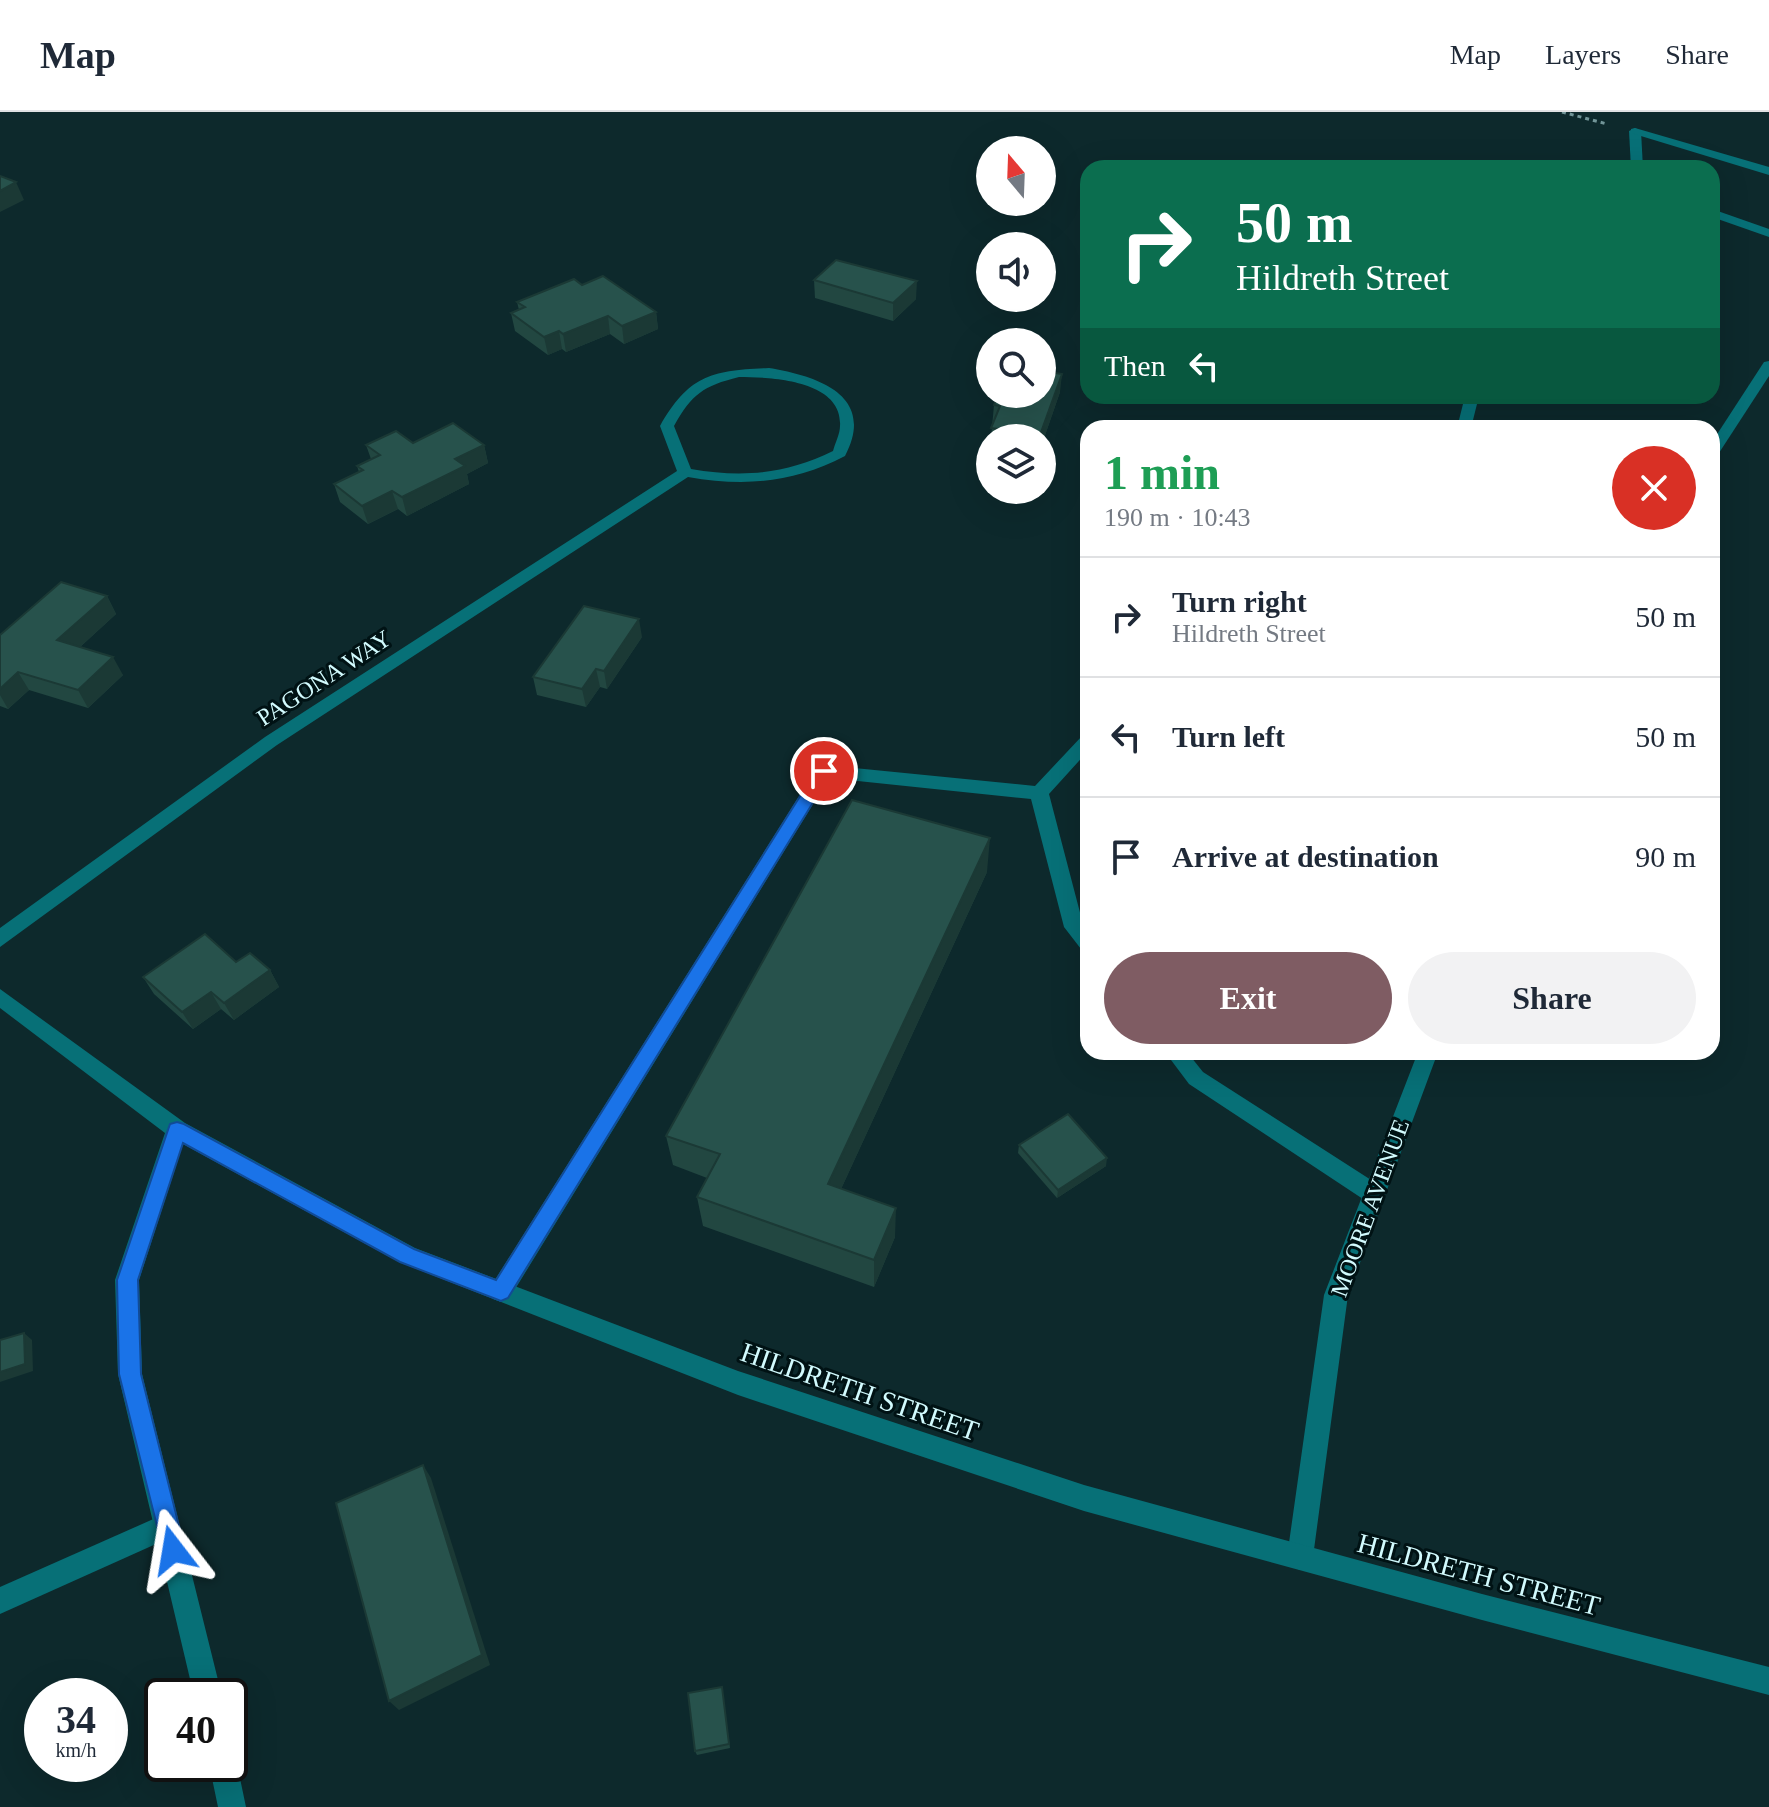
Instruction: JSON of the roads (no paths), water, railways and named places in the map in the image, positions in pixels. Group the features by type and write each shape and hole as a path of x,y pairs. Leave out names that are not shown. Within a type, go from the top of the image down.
{"street":[{"path":"1637,160 1635,131 1769,171"},
{"path":"1720,216 1769,233"},
{"path":"1720,441 1769,365"},
{"path":"745,371 791,376 818,383 845,407 851,424 840,453 812,469 774,479 726,481 685,472 667,426 679,403 693,389 745,371"},
{"name":"PAGONA WAY","path":"0,939 271,741 685,472"},
{"path":"1039,793 1080,749"},
{"path":"501,1291 824,771 1039,793"},
{"path":"1039,793 1074,927 1080,934"},
{"name":"HILDRETH STREET","path":"0,997 177,1130 407,1255 738,1383 1084,1498 1769,1681"},
{"path":"1181,1060 1196,1078 1374,1194"},
{"name":"MOORE AVENUE","path":"1300,1557 1336,1295 1425,1060"},
{"path":"177,1130 127,1280 130,1374 204,1678"},
{"path":"0,1601 167,1526"},
{"path":"227,1782 232,1807"}]}
